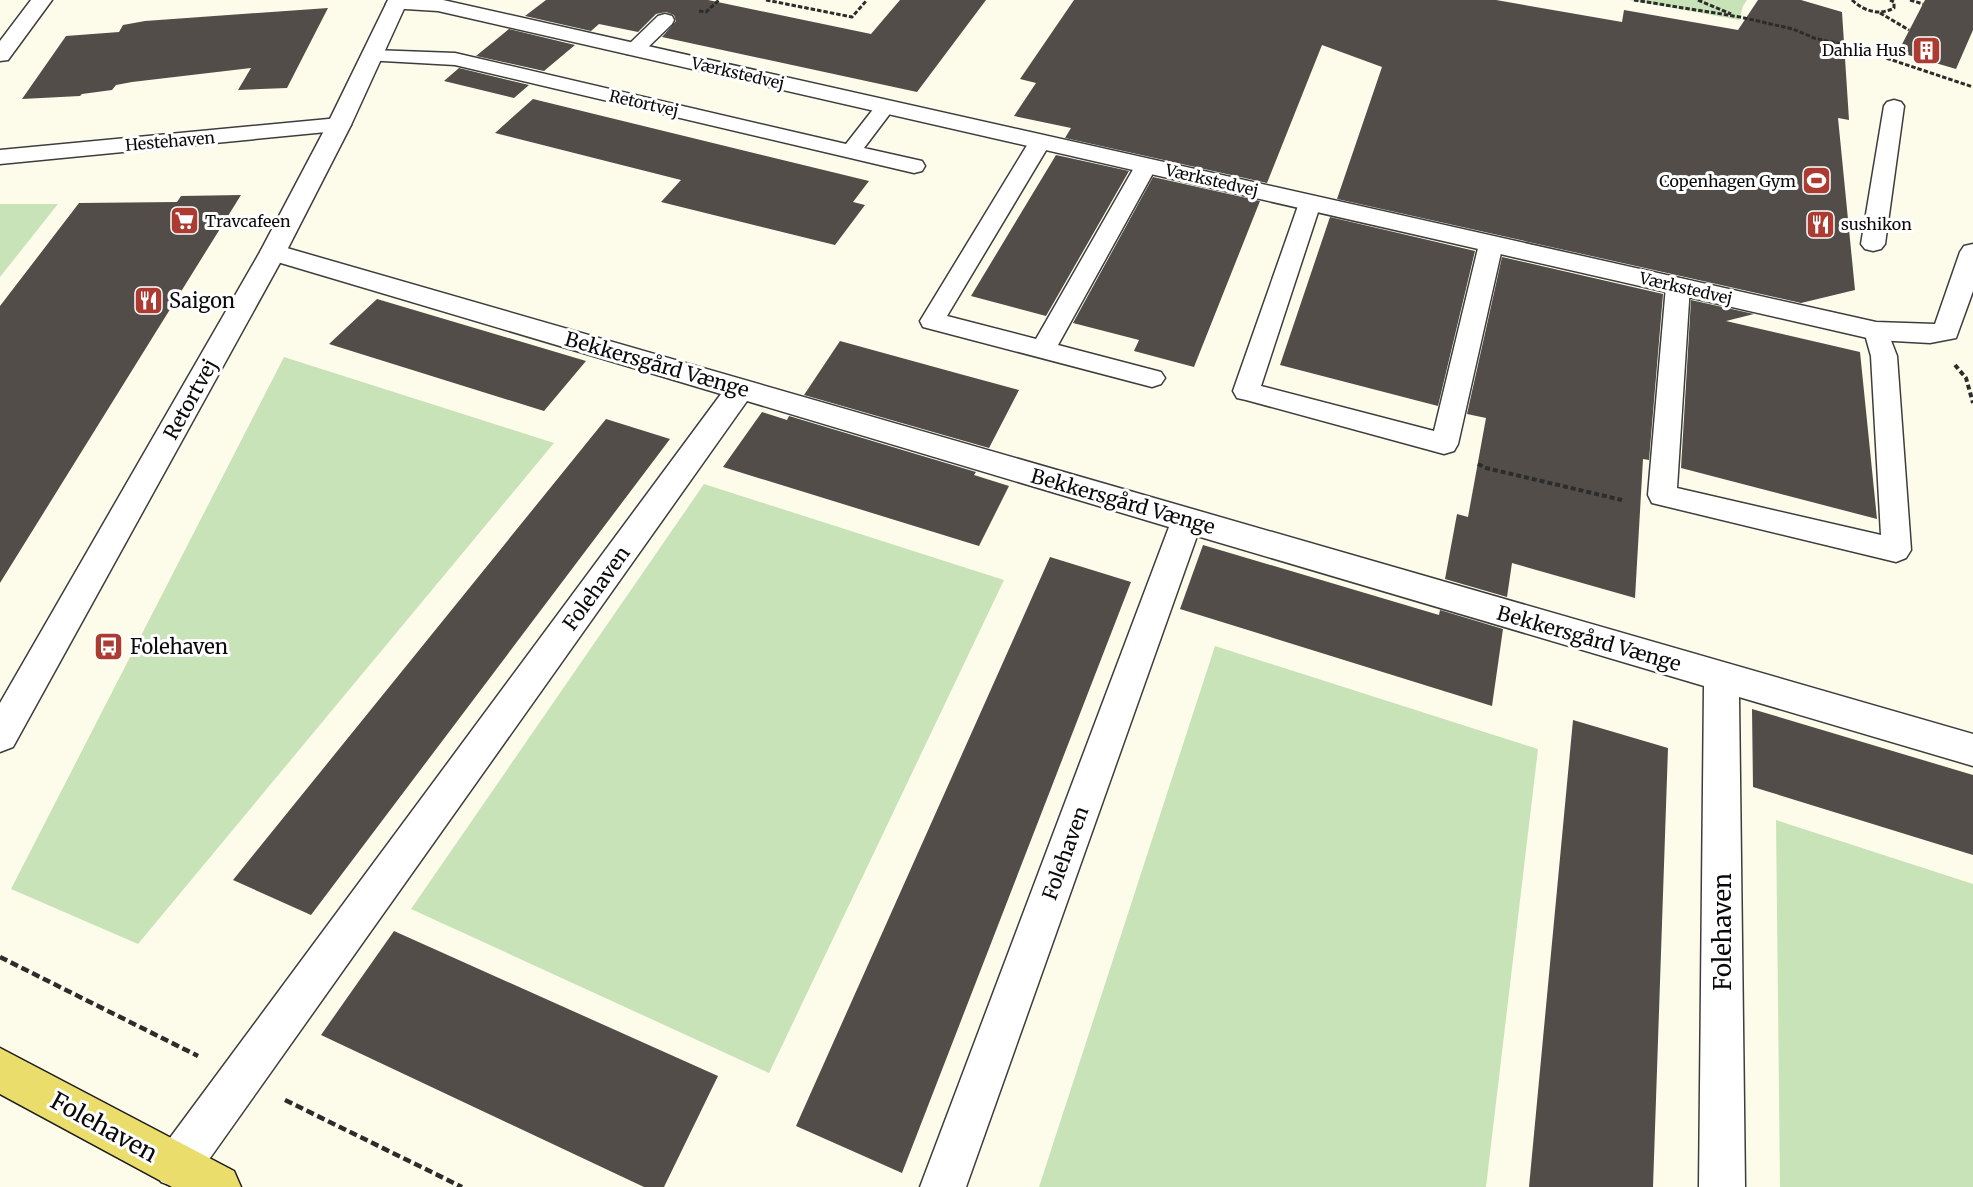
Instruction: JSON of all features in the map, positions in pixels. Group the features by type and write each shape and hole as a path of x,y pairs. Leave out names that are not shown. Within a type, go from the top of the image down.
{"main road":[{"name":"Folehaven","path":"0,1070 218,1187"}],"street":[{"path":"0,55 42,0"},
{"name":"Værkstedvej","path":"397,2 438,5 1876,331 1930,334 1946,331 1973,252"},
{"name":"Retortvej","path":"0,736 273,252 339,125 397,2"},
{"name":"Hestehaven","path":"0,156 339,125"},
{"name":"Bekkersgård Vænge","path":"273,252 1973,750"},
{"name":"Folehaven","path":"177,1166 741,388"},
{"name":"Folehaven","path":"943,1187 1188,520"},
{"name":"Folehaven","path":"1721,676 1722,1187"}],"lane":[{"path":"634,50 665,20"},
{"name":"Retortvej","path":"372,57 454,59 914,166"},
{"path":"1873,244 1894,106"},
{"path":"851,151 885,107"},
{"path":"1040,142 932,321 1152,378"},
{"path":"1043,350 1146,166"},
{"path":"1310,203 1246,391 1444,444 1491,244"},
{"path":"1678,286 1662,495 1896,550 1884,356 1876,331"}],"path":[{"path":"766,0 852,17 867,0"},
{"path":"1634,0 1740,17 1793,29 1814,38 1853,47 1973,87"},
{"path":"1852,0 1860,8 1880,13 1909,30"},
{"path":"1880,13 1894,8 1894,2 1890,0"},
{"path":"1910,0 1923,4"},
{"path":"1698,1 1740,17"},
{"path":"1444,444 1486,468 1497,471 1655,507 1662,495"}],"green space":[{"path":"1629,0 1747,0 1739,20"},
{"path":"0,204 58,204 0,277"},
{"path":"284,357 554,443 138,944 11,889"},
{"path":"704,484 1004,580 769,1073 411,909"},
{"path":"1215,646 1538,749 1486,1187 1039,1187"},
{"path":"1776,820 1973,884 1973,1187 1780,1187"}],"building":[{"path":"546,0 708,0 871,34 900,0 986,0 917,92 662,37 676,21 674,15 666,12 656,14 638,32 599,24 591,31 525,16"},
{"path":"1074,0 1496,0 1622,22 1624,10 1738,30 1758,0 1801,0 1842,12 1849,120 1838,118 1855,290 1801,303 1337,199 1382,67 1322,45 1267,183 1065,138 1071,128 1014,116 1036,83 1020,79"},
{"path":"1925,0 1973,0 1973,30 1956,69 1898,52"},
{"path":"328,8 287,88 238,90 251,68 132,82 116,85 112,90 80,96 22,99 66,36 119,32 123,25 145,21"},
{"path":"509,29 575,45 544,71 476,56"},
{"path":"459,68 529,85 514,98 444,81"},
{"path":"533,99 869,181 853,202 865,205 835,245 661,202 681,180 495,133"},
{"path":"1056,155 1129,171 1046,316 971,296"},
{"path":"1153,177 1260,201 1194,367 1134,351 1139,340 1073,323"},
{"path":"241,195 0,583 0,306 79,203 177,202 181,196"},
{"path":"1330,217 1475,251 1438,406 1280,365"},
{"path":"1502,257 1663,294 1649,460 1643,459 1635,598 1512,563 1507,597 1445,579 1457,514 1468,517 1486,418 1467,414"},
{"path":"377,299 586,361 544,411 329,344"},
{"path":"1691,300 1754,314 1726,321 1860,352 1877,519 1681,468"},
{"path":"840,341 1019,390 989,448 804,395"},
{"path":"762,412 787,420 789,416 976,472 974,475 1009,486 979,546 723,467"},
{"path":"606,419 670,439 311,915 233,880"},
{"path":"1203,545 1439,615 1440,610 1503,629 1492,706 1180,609"},
{"path":"1050,557 1131,582 902,1173 796,1126"},
{"path":"1752,709 1973,775 1973,855 1753,787"},
{"path":"1573,720 1668,748 1653,1187 1529,1187"},
{"path":"394,931 718,1076 664,1187 644,1187 321,1035"}],"place":[{"name":"Dahlia Hus","path":"1927,50"},
{"name":"Copenhagen Gym","path":"1817,181"},
{"name":"Travcafeen","path":"184,221"},
{"name":"sushikon","path":"1820,224"},
{"name":"Saigon","path":"148,300"},
{"name":"Folehaven","path":"109,646"}]}
